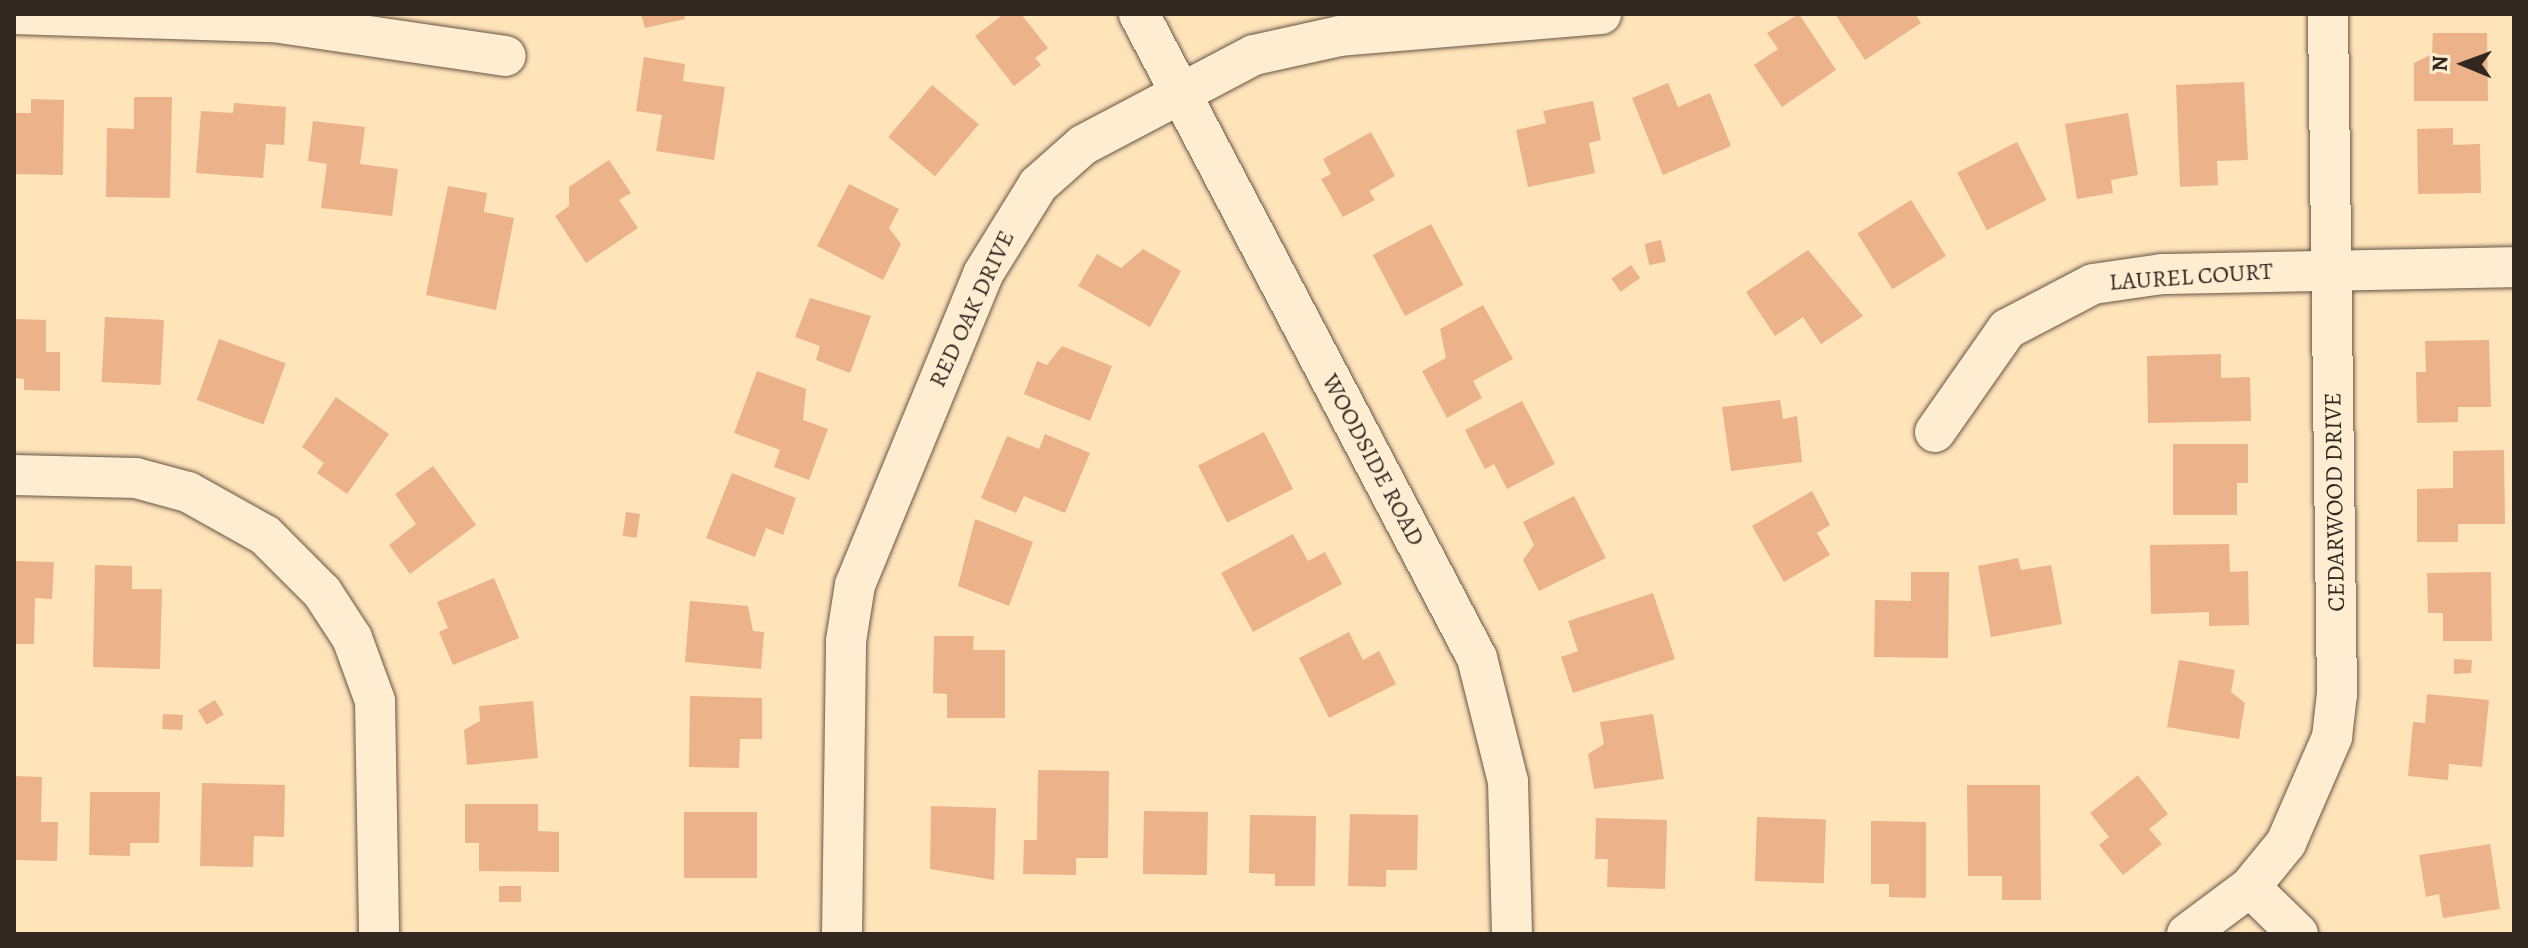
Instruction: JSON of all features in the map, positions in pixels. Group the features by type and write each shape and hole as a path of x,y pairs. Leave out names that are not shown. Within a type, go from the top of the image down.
{"street":[{"path":"14,14 262,21 506,56"},
{"name":"WOODSIDE ROAD","path":"1139,14 1477,658 1505,759 1512,934"},
{"name":"RED OAK DRIVE","path":"842,934 846,641 861,568 983,274 1015,218 1068,156 1180,91 1296,43 1601,14"},
{"name":"CEDARWOOD DRIVE","path":"2187,934 2250,887 2305,810 2328,755 2336,705 2328,14"},
{"name":"LAUREL COURT","path":"1935,432 1994,341 2072,291 2130,277 2514,267"},
{"path":"14,475 136,478 188,492 265,535 322,592 352,638 375,701 379,934"},
{"path":"2250,887 2298,934"}],"building":[{"path":"641,14 684,14 685,19 645,28"},
{"path":"1004,14 1021,14 1048,48 1035,58 1041,65 1014,86 975,36"},
{"path":"1799,14 1836,70 1782,107 1754,65 1778,49 1767,33"},
{"path":"1835,14 1915,14 1921,23 1865,60"},
{"path":"2433,33 2487,33 2488,101 2414,101 2414,63 2432,54"},
{"path":"644,57 685,64 683,81 725,87 714,160 656,151 662,115 636,111"},
{"path":"2244,82 2248,160 2217,161 2218,185 2180,187 2176,85"},
{"path":"1668,83 1678,107 1710,93 1731,146 1663,175 1632,98"},
{"path":"932,85 979,124 935,176 888,137"},
{"path":"134,97 172,97 170,198 106,197 107,128 134,129"},
{"path":"31,99 64,100 63,175 14,174 14,113 31,113"},
{"path":"1593,101 1601,140 1589,143 1595,173 1528,187 1516,130 1546,123 1543,111"},
{"path":"234,103 286,107 284,145 266,144 263,178 196,173 201,111 233,113"},
{"path":"2128,113 2138,175 2111,180 2113,193 2077,199 2065,124"},
{"path":"313,121 365,127 360,164 398,169 392,216 321,208 327,164 308,161"},
{"path":"2453,128 2453,145 2480,144 2481,193 2418,194 2417,129"},
{"path":"1371,132 1395,176 1369,191 1375,200 1343,217 1321,179 1331,174 1323,159"},
{"path":"2017,142 2047,200 1987,230 1957,172"},
{"path":"609,160 631,193 619,200 638,228 586,263 555,216 569,206 569,187"},
{"path":"849,184 899,209 889,228 901,244 883,280 817,246"},
{"path":"448,186 487,193 484,212 514,218 496,310 426,295"},
{"path":"1911,200 1946,256 1893,289 1858,233"},
{"path":"1431,224 1463,285 1405,316 1373,255"},
{"path":"1661,240 1666,261 1649,265 1644,244"},
{"path":"1143,249 1181,271 1150,327 1078,286 1097,254 1121,268"},
{"path":"1808,250 1863,316 1821,344 1803,317 1775,336 1746,292"},
{"path":"1631,265 1640,278 1621,292 1611,279"},
{"path":"810,298 871,316 850,373 816,360 820,346 795,337"},
{"path":"1483,305 1513,359 1473,381 1482,398 1447,418 1422,371 1446,358 1440,329"},
{"path":"105,317 164,320 161,385 102,382"},
{"path":"14,319 46,320 46,352 60,352 60,391 24,390 24,379 14,378"},
{"path":"219,339 286,363 263,424 197,400"},
{"path":"2489,340 2491,407 2458,407 2458,422 2417,423 2416,372 2426,372 2425,341"},
{"path":"1062,346 1112,366 1090,421 1024,394 1037,361 1047,365"},
{"path":"2221,354 2221,378 2250,377 2251,421 2148,423 2147,356"},
{"path":"757,371 806,389 803,420 828,429 809,480 774,467 780,450 734,433"},
{"path":"336,397 389,434 347,494 317,473 324,463 302,447"},
{"path":"1780,400 1783,419 1797,416 1802,462 1731,471 1722,407"},
{"path":"1522,401 1555,464 1507,489 1494,464 1485,469 1465,430"},
{"path":"1264,432 1293,489 1227,523 1198,466"},
{"path":"1045,434 1090,453 1065,513 1024,496 1016,513 981,498 1007,436 1039,449"},
{"path":"2173,444 2248,444 2248,483 2237,483 2237,515 2173,515"},
{"path":"2504,450 2505,524 2458,524 2458,542 2417,542 2417,489 2453,488 2453,451"},
{"path":"433,466 476,525 410,574 389,545 416,524 395,494"},
{"path":"732,473 796,498 783,535 766,528 755,557 706,538"},
{"path":"1812,491 1830,525 1817,533 1830,555 1784,582 1752,526"},
{"path":"1574,496 1606,558 1539,591 1523,560 1534,545 1523,522"},
{"path":"626,512 640,514 637,538 623,536"},
{"path":"975,519 1033,542 1009,606 958,586"},
{"path":"1293,534 1308,561 1325,552 1342,584 1253,632 1221,573"},
{"path":"2229,544 2230,572 2248,571 2249,625 2209,626 2209,612 2151,614 2150,545"},
{"path":"2018,558 2021,570 2051,565 2062,624 1991,637 1978,566"},
{"path":"14,561 54,562 52,599 35,598 34,644 14,644"},
{"path":"95,565 132,566 132,589 162,589 160,669 93,667"},
{"path":"1911,572 1949,572 1948,658 1874,657 1875,600 1911,601"},
{"path":"2491,572 2492,641 2443,641 2443,613 2428,613 2427,573"},
{"path":"494,578 519,638 453,665 439,632 448,628 437,602"},
{"path":"1653,593 1675,659 1573,693 1561,657 1578,651 1568,621"},
{"path":"690,601 748,606 753,631 764,632 761,669 685,662"},
{"path":"1349,632 1363,660 1379,651 1396,684 1329,718 1299,658"},
{"path":"934,636 974,636 973,650 1005,650 1005,718 947,718 947,694 933,693"},
{"path":"2454,659 2472,660 2471,673 2454,674"},
{"path":"2179,660 2235,670 2231,692 2245,703 2239,739 2167,727"},
{"path":"2427,694 2489,700 2482,767 2449,764 2448,780 2408,776 2413,722 2425,723"},
{"path":"690,696 762,698 762,739 740,739 739,768 689,767"},
{"path":"215,700 224,715 207,725 198,710"},
{"path":"533,701 538,758 467,765 464,730 480,721 479,706"},
{"path":"163,714 183,715 182,730 162,729"},
{"path":"1653,714 1664,779 1594,789 1588,754 1604,744 1600,722"},
{"path":"1038,770 1109,771 1108,858 1076,858 1076,875 1023,874 1024,840 1037,840"},
{"path":"2138,775 2168,814 2149,829 2162,844 2123,875 2099,845 2109,837 2090,813"},
{"path":"14,776 42,777 41,822 58,822 57,861 14,860"},
{"path":"202,783 285,785 284,837 254,836 253,867 200,866"},
{"path":"1967,785 2040,785 2041,900 2002,900 2002,876 1968,876"},
{"path":"90,792 160,792 159,843 130,843 130,856 89,855"},
{"path":"465,804 538,804 538,831 559,832 559,872 479,871 479,843 465,843"},
{"path":"931,806 996,808 994,880 930,869"},
{"path":"1144,811 1208,812 1207,875 1143,874"},
{"path":"684,812 757,812 757,878 684,878"},
{"path":"1350,814 1418,815 1417,870 1386,870 1386,887 1348,886"},
{"path":"1250,815 1316,816 1315,886 1275,886 1275,874 1249,873"},
{"path":"1757,817 1826,819 1824,883 1755,881"},
{"path":"1596,818 1667,820 1665,889 1607,887 1608,859 1595,859"},
{"path":"1871,821 1926,822 1926,898 1889,897 1889,884 1871,884"},
{"path":"2490,844 2500,909 2443,918 2439,894 2426,897 2419,855"},
{"path":"499,886 521,886 521,902 499,902"}]}
